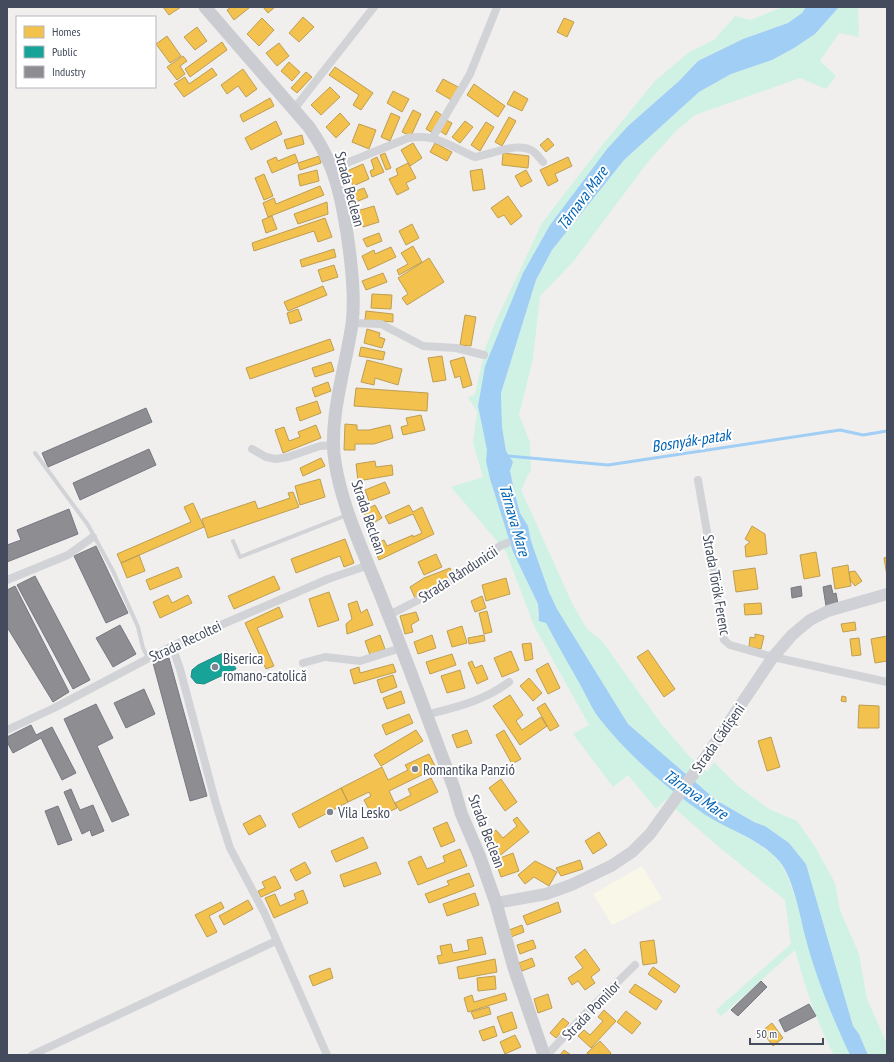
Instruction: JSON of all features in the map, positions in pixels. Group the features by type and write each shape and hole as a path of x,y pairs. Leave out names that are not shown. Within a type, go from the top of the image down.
{"main road":[{"name":"Strada Beclean","path":"205,7 309,127 323,149 332,169 340,202 348,249 353,303 352,323 334,423 333,445 335,462 350,514 496,903 514,968 546,1055"},
{"name":"Strada Cădișeni","path":"496,903 546,894 571,885 611,866 632,852 650,834 699,767 773,657 792,635 819,615 841,606 887,594"}],"street":[{"path":"294,109 374,7"},
{"path":"433,137 470,74 496,7"},
{"path":"332,169 408,138 420,136 433,137 475,157 504,149 524,149 534,152 543,162"},
{"path":"352,323 381,324 423,346 456,348 484,355"},
{"path":"252,449 266,457 276,458 288,457 320,446 333,445"},
{"name":"Strada Török Ferenc","path":"698,480 720,607 724,640 730,645 773,657"},
{"path":"7,580 68,555 94,537"},
{"name":"Strada Rândunicii","path":"389,615 434,592 500,546 507,544"},
{"name":"Strada Recoltei","path":"7,730 54,708 172,646 328,579 369,564"},
{"path":"172,646 180,669 216,804 230,848 265,914 327,1055"},
{"path":"303,663 325,657 360,661 401,648"},
{"path":"773,657 887,682"},
{"path":"426,715 472,703 500,689 509,682"},
{"path":"32,1055 276,941"},
{"name":"Strada Pomilor","path":"546,1055 587,1012 635,966"}],"lane":[{"path":"35,453 88,525 113,571 138,628 143,648 148,658"},
{"path":"233,541 240,557 350,514"}],"shaded area":[{"path":"642,866 662,899 612,925 593,894"}],"green space":[{"path":"783,7 806,7 802,13 788,23 743,39 698,61 679,81 628,126 607,149 550,225 523,273 485,366 478,406 487,450 486,461 490,479 513,552 538,604 537,615 546,623 558,645 704,814 752,840 773,854 781,864 788,877 801,914 805,937 829,1005 850,1055 834,1055 812,1004 795,950 721,1016 716,1010 791,944 785,900 720,848 665,800 656,809 628,775 613,787 573,734 589,725 534,626 506,552 451,487 483,477 473,443 477,411 468,398 475,394 485,349 494,325 542,223 599,149 655,81 688,53 715,39 735,16 750,20"},
{"path":"839,7 858,7 859,37 839,33 820,61 836,76 826,89 800,78 695,115 675,132 648,162 573,262 540,296 533,359 519,415 530,442 531,469 521,490 573,605 587,629 602,641 660,722 688,755 707,772 714,762 738,786 769,809 797,821 814,845 835,883 840,910 859,954 867,999 887,1044 887,1055 868,1055 859,1034 853,1026 806,864 789,843 765,826 754,822 716,800 628,724 557,609 549,592 531,541 528,526 520,513 510,471 513,462 506,451 502,427 501,393 536,280 552,250 624,160 699,92 731,74 772,60 794,48 815,34"}],"water":[{"name":"Târnava Mare","path":"806,7 839,7 815,34 794,48 772,60 731,74 699,92 624,160 552,250 536,280 501,393 502,427 506,451 513,462 510,471 520,513 528,526 531,541 549,592 557,609 628,724 716,800 754,822 765,826 789,843 806,864 853,1026 859,1034 868,1055 850,1055 825,997 805,936 789,877 780,862 754,841 713,820 689,804 661,782 622,745 596,714 546,623 539,621 538,604 513,552 490,479 486,461 487,450 478,406 485,366 523,273 550,225 607,149 628,126 679,81 698,61 743,39 788,23 802,13"}],"building: Homes":[{"path":"163,7 181,7 169,15"},
{"path":"231,7 249,8 234,20 227,10"},
{"path":"263,7 275,7 268,13"},
{"path":"303,17 314,27 299,42 289,33"},
{"path":"262,18 274,30 259,46 247,34"},
{"path":"564,18 574,22 567,37 557,32"},
{"path":"197,27 207,41 195,50 184,37"},
{"path":"167,36 181,56 170,63 156,44"},
{"path":"222,42 227,50 190,77 185,69"},
{"path":"279,43 289,56 277,66 266,53"},
{"path":"183,56 187,61 180,66 185,74 177,80 167,67"},
{"path":"289,62 300,72 292,81 281,71"},
{"path":"335,67 373,93 361,110 353,105 359,95 329,75"},
{"path":"212,68 217,75 184,97 174,84 185,77 189,84"},
{"path":"243,69 257,89 246,97 238,86 227,94 221,85"},
{"path":"306,72 312,77 297,93 291,88"},
{"path":"443,79 460,88 453,101 436,91"},
{"path":"474,84 505,106 498,117 467,95"},
{"path":"330,87 340,97 321,115 311,105"},
{"path":"393,91 409,99 402,112 387,103"},
{"path":"514,91 528,99 522,111 507,104"},
{"path":"270,98 274,106 243,122 240,115"},
{"path":"413,110 421,114 411,136 402,132"},
{"path":"436,111 443,116 433,133 426,129"},
{"path":"340,113 350,124 336,138 326,127"},
{"path":"391,113 400,117 390,141 381,137"},
{"path":"509,117 516,121 502,146 495,142"},
{"path":"446,120 452,123 446,135 440,131"},
{"path":"276,121 282,134 251,150 245,138"},
{"path":"465,121 473,127 460,143 452,137"},
{"path":"486,122 494,127 480,151 471,145"},
{"path":"359,124 376,130 369,149 352,142"},
{"path":"302,135 304,144 287,149 284,140"},
{"path":"548,138 554,145 546,152 540,145"},
{"path":"413,143 422,158 410,166 401,150"},
{"path":"435,143 452,152 447,161 430,152"},
{"path":"385,153 391,168 386,170 380,155"},
{"path":"503,153 529,156 528,168 502,165"},
{"path":"295,154 298,162 272,173 267,161 276,157 278,161"},
{"path":"319,156 321,163 300,170 298,163"},
{"path":"377,157 384,172 372,177 370,171 374,169 371,160"},
{"path":"568,157 572,166 555,174 558,181 548,186 540,170"},
{"path":"408,163 416,178 406,183 409,189 397,195 389,179 398,175 396,169"},
{"path":"363,164 369,179 353,186 347,171"},
{"path":"482,169 485,189 473,191 470,171"},
{"path":"317,170 319,181 300,186 298,175"},
{"path":"526,170 532,181 521,187 515,176"},
{"path":"264,174 273,196 264,200 255,178"},
{"path":"320,186 324,195 268,217 263,203 274,198 276,204"},
{"path":"364,188 368,197 351,204 347,194"},
{"path":"508,196 522,216 511,225 504,215 498,218 491,208"},
{"path":"327,202 328,214 298,224 294,214"},
{"path":"374,206 379,222 363,227 357,211"},
{"path":"272,216 277,229 266,233 262,220"},
{"path":"325,218 332,237 318,242 314,231 254,251 252,243"},
{"path":"412,224 419,238 406,245 399,231"},
{"path":"379,233 382,241 367,247 363,239"},
{"path":"413,246 422,262 399,275 397,270 408,264 401,253"},
{"path":"391,247 396,257 368,270 362,256 374,250 375,254"},
{"path":"334,249 336,257 302,267 300,260"},
{"path":"429,258 444,282 407,305 402,298 408,294 398,278"},
{"path":"334,265 338,277 322,282 318,270"},
{"path":"383,273 387,282 366,290 362,281"},
{"path":"323,286 327,295 288,311 284,302"},
{"path":"372,294 392,295 391,309 371,308"},
{"path":"298,309 302,320 290,324 287,313"},
{"path":"366,311 393,314 393,322 365,320"},
{"path":"465,315 476,317 471,346 460,345"},
{"path":"367,329 380,333 379,337 385,339 382,348 364,343"},
{"path":"330,339 334,350 250,379 246,368"},
{"path":"361,347 385,352 383,360 359,356"},
{"path":"442,356 446,380 433,382 428,358"},
{"path":"464,357 472,385 463,388 460,376 455,378 450,361"},
{"path":"367,360 402,369 398,385 375,378 374,385 361,382"},
{"path":"331,362 334,371 315,377 312,368"},
{"path":"328,382 331,391 315,397 312,388"},
{"path":"356,388 428,393 427,411 354,406"},
{"path":"317,401 321,413 300,421 296,408"},
{"path":"421,415 425,430 403,435 401,427 408,425 406,418"},
{"path":"345,424 357,425 357,430 369,430 390,425 393,438 374,444 355,444 355,450 344,450"},
{"path":"316,425 321,438 283,453 275,430 284,427 289,441 300,437 298,432"},
{"path":"321,458 325,466 303,476 300,468"},
{"path":"375,461 376,467 392,465 393,475 358,481 356,464"},
{"path":"320,479 325,497 300,505 295,486"},
{"path":"385,482 390,493 369,501 365,490"},
{"path":"293,492 299,507 208,538 202,519 255,501 258,509 290,498 288,493"},
{"path":"193,503 204,527 121,563 117,554 191,522 184,507"},
{"path":"375,505 382,518 370,525 363,511"},
{"path":"409,505 413,512 422,507 434,534 379,560 373,545 384,540 387,546 413,535 413,537 422,533 413,514 389,524 385,516"},
{"path":"752,526 765,534 767,554 746,557 745,546 750,542 745,539"},
{"path":"345,539 354,563 344,567 340,556 296,573 291,559"},
{"path":"816,552 820,576 804,579 800,555"},
{"path":"436,554 442,567 424,575 418,562"},
{"path":"139,555 145,571 127,578 121,563"},
{"path":"887,557 887,576 884,558"},
{"path":"848,565 851,586 835,589 832,568"},
{"path":"178,567 182,577 150,590 146,580"},
{"path":"450,568 454,576 415,598 410,587 424,578"},
{"path":"755,568 758,589 736,592 733,571"},
{"path":"855,571 862,581 855,586 850,580 849,572"},
{"path":"274,576 280,589 234,609 228,596"},
{"path":"506,578 510,594 486,601 482,585"},
{"path":"329,592 339,620 318,627 309,599"},
{"path":"168,595 172,603 188,595 192,603 160,618 153,602"},
{"path":"482,596 486,608 475,612 471,601"},
{"path":"357,601 361,613 367,609 373,625 347,634 346,624 352,619 348,604"},
{"path":"761,603 762,614 745,615 744,604"},
{"path":"279,607 283,617 257,628 274,666 266,669 245,623"},
{"path":"487,611 492,632 484,634 479,613"},
{"path":"416,612 419,620 411,625 413,632 405,634 400,616"},
{"path":"855,622 856,630 843,632 841,624"},
{"path":"462,626 467,643 452,647 447,631"},
{"path":"755,634 764,636 761,649 749,647 750,637 755,638"},
{"path":"380,635 385,649 370,655 365,641"},
{"path":"432,635 436,648 418,654 414,642"},
{"path":"484,635 485,641 469,644 468,638"},
{"path":"887,636 887,661 875,663 871,639"},
{"path":"859,638 861,655 852,656 850,639"},
{"path":"531,643 533,659 525,661 522,644"},
{"path":"648,650 675,689 664,697 637,657"},
{"path":"511,651 519,670 502,677 494,658"},
{"path":"452,654 456,665 430,674 426,662"},
{"path":"472,661 475,668 482,665 488,679 477,684 468,663"},
{"path":"548,663 560,688 548,694 536,670"},
{"path":"393,664 396,672 354,684 350,670 359,667 360,673"},
{"path":"460,670 465,688 447,693 441,676"},
{"path":"393,675 397,687 381,693 377,680"},
{"path":"529,678 542,693 533,701 520,686"},
{"path":"401,691 405,703 387,709 383,698"},
{"path":"510,695 523,715 516,721 522,730 541,717 547,726 520,745 493,706"},
{"path":"842,696 846,697 846,702 841,701"},
{"path":"545,703 559,726 550,731 537,708"},
{"path":"859,705 879,706 879,728 858,728"},
{"path":"409,714 413,723 386,735 382,725"},
{"path":"416,730 423,741 381,766 374,755"},
{"path":"467,730 472,743 457,748 452,735"},
{"path":"504,730 521,759 512,764 496,735"},
{"path":"771,737 780,767 767,771 758,741"},
{"path":"429,754 436,768 389,791 397,808 374,819 364,800 371,796 369,792 348,802 341,788 382,767 388,780 408,770 405,765"},
{"path":"431,778 438,792 400,811 395,803 411,795 408,789"},
{"path":"501,779 517,802 505,811 489,788"},
{"path":"341,788 348,802 299,828 292,814"},
{"path":"260,815 266,826 249,835 243,824"},
{"path":"517,817 529,832 497,858 483,841 496,830 503,838 517,826 513,820"},
{"path":"447,822 455,841 441,847 433,828"},
{"path":"599,832 607,845 593,854 585,841"},
{"path":"363,837 368,848 336,862 331,851"},
{"path":"460,849 467,866 418,885 408,862 421,856 427,869 445,862 443,856"},
{"path":"513,853 519,871 501,877 495,860"},
{"path":"580,860 583,869 561,876 556,868"},
{"path":"535,861 557,872 549,886 534,877 525,884 518,875"},
{"path":"305,862 311,873 296,881 290,870"},
{"path":"376,862 381,874 344,887 340,875"},
{"path":"469,873 474,886 429,903 425,894 449,885 447,881"},
{"path":"275,876 281,888 261,897 258,891 265,888 262,882"},
{"path":"303,890 308,903 274,918 265,898 275,894 280,906 296,899 294,894"},
{"path":"475,893 479,905 447,916 443,904"},
{"path":"248,900 253,909 224,925 219,916"},
{"path":"221,902 224,908 209,916 217,932 207,937 195,915"},
{"path":"558,902 561,912 527,925 523,916"},
{"path":"522,925 524,932 511,937 509,930"},
{"path":"482,937 486,954 439,964 437,956 442,955 440,946 451,944 453,953 469,950 467,940"},
{"path":"533,940 536,948 520,954 517,945"},
{"path":"654,940 657,963 643,965 640,942"},
{"path":"585,949 600,970 591,977 595,983 585,990 578,981 572,985 568,978 583,968 575,957"},
{"path":"532,958 535,966 522,971 519,963"},
{"path":"495,959 497,972 459,979 457,967"},
{"path":"653,967 680,986 675,993 648,974"},
{"path":"330,968 333,978 313,986 309,976"},
{"path":"495,976 496,989 478,991 477,978"},
{"path":"635,984 662,1001 656,1010 629,992"},
{"path":"505,993 507,1000 468,1012 464,998 472,995 474,1002"},
{"path":"548,994 552,1008 538,1013 534,999"},
{"path":"489,1007 491,1014 474,1019 471,1012"},
{"path":"604,1010 616,1021 591,1048 578,1036 584,1030 590,1035 603,1021 598,1017"},
{"path":"626,1011 641,1023 632,1034 617,1022"},
{"path":"512,1012 517,1028 503,1033 497,1017"},
{"path":"563,1018 569,1023 556,1038 550,1033"},
{"path":"772,1023 783,1038 773,1046 762,1031"},
{"path":"494,1026 497,1036 483,1041 479,1031"},
{"path":"515,1035 521,1047 505,1054 500,1042"},
{"path":"600,1041 611,1053 609,1055 588,1055 587,1053"},
{"path":"564,1050 571,1055 560,1055"}],"building: Public":[{"name":"Biserica romano-catolică","path":"227,651 236,669 204,684 196,683 191,677 192,670 198,665"}],"building: Industry":[{"path":"146,408 152,422 48,467 42,453"},
{"path":"149,449 156,465 80,500 73,483"},
{"path":"69,509 78,534 7,562 7,545 21,540 17,530"},
{"path":"96,546 128,613 106,623 74,556"},
{"path":"35,576 90,680 73,689 17,585"},
{"path":"831,585 833,594 836,593 838,604 826,606 823,587"},
{"path":"15,586 69,692 53,702 7,627 7,590"},
{"path":"801,586 802,596 792,598 791,588"},
{"path":"120,625 136,654 113,667 96,638"},
{"path":"169,658 207,796 190,801 153,663"},
{"path":"144,689 155,714 126,728 114,703"},
{"path":"96,704 113,738 97,746 129,815 112,822 64,719"},
{"path":"31,725 36,735 52,727 76,773 62,780 41,738 13,753 7,742 7,737"},
{"path":"71,789 80,810 93,805 104,831 92,836 90,830 82,834 64,792"},
{"path":"58,806 72,840 58,845 45,811"},
{"path":"761,981 767,987 738,1016 731,1010"},
{"path":"809,1004 816,1016 785,1032 779,1020"}],"waterway":[{"name":"Bosnyák-patak","path":"507,456 608,465 840,430 863,435 887,431"}],"place":[{"name":"Biserica romano-catolică","path":"215,667"},
{"name":"Romantika Panzió","path":"415,769"},
{"name":"Vila Lesko","path":"330,812"}]}
